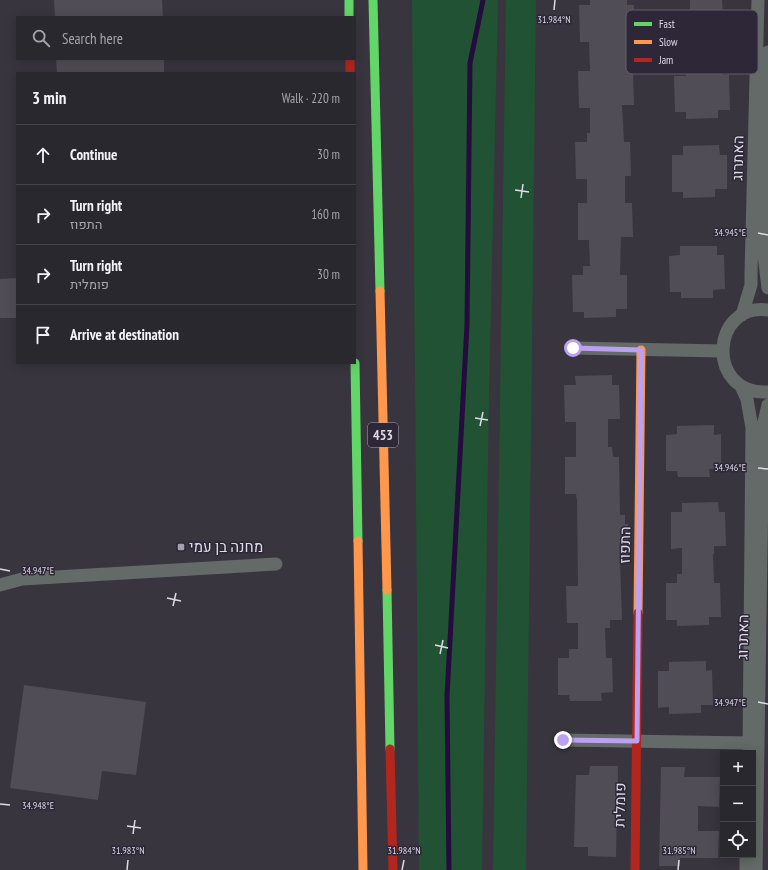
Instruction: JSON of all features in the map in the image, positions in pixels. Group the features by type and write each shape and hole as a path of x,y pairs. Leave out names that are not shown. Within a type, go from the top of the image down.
{"main road":[{"path":"349,0 349,16"},
{"name":"453","path":"373,0 393,870"},
{"path":"350,60 350,72"},
{"name":"התפוז","path":"637,741 641,350"},
{"name":"453","path":"355,364 363,870"},
{"name":"פומלית","path":"635,870 637,741"}],"street":[{"name":"האתרוג","path":"758,0 758,10"},
{"name":"האתרוג","path":"768,52 764,255 768,288"},
{"name":"האתרוג","path":"742,315 751,285 756,74"},
{"path":"768,310 752,311 742,315 733,322 727,331 722,351 727,371 741,386 750,390 768,392"},
{"path":"573,348 722,351"},
{"name":"האתרוג","path":"741,386 747,399 752,428 749,748"},
{"name":"האתרוג","path":"756,870 763,426 768,405"},
{"path":"0,585 22,579 276,564"},
{"path":"563,740 637,741 749,748"},
{"path":"746,858 746,870"}],"green space":[{"path":"412,0 498,0 489,394 482,870 419,870"},
{"path":"506,0 536,0 526,870 493,870"}],"building":[{"path":"54,0 162,0 163,16 55,16"},
{"path":"590,0 627,0 627,5 634,5 634,10 626,10 626,74 633,74 634,105 622,105 624,142 630,142 631,176 625,176 625,203 632,203 633,237 621,237 620,275 627,275 627,309 616,309 616,317 584,318 584,312 573,312 572,275 583,275 583,266 590,266 589,240 578,240 578,203 587,203 587,179 576,179 575,142 587,142 587,133 590,133 590,108 579,108 578,71 590,71 589,42 580,42 579,5 590,5"},
{"path":"690,0 722,0 723,10 690,10"},
{"path":"56,60 164,60 164,72 57,72"},
{"path":"686,74 729,75 730,110 718,110 718,118 686,119 686,112 675,112 674,76 686,76"},
{"path":"719,145 720,155 727,155 727,189 715,189 715,197 683,198 683,192 672,192 672,155 683,155 683,146"},
{"path":"680,246 717,246 717,255 724,255 725,289 713,290 713,298 681,298 681,292 670,292 669,256 680,255"},
{"path":"16,278 16,318 0,318 0,279"},
{"path":"612,375 612,385 619,385 620,419 608,419 608,447 612,447 613,457 619,457 620,515 625,515 625,524 628,524 628,558 620,558 622,620 610,620 610,628 605,628 606,658 612,658 613,692 601,693 602,701 570,701 569,695 558,695 558,658 569,658 569,649 578,649 578,623 567,623 566,586 578,586 577,500 576,494 565,494 565,457 576,457 576,422 565,422 564,385 576,385 575,376"},
{"path":"714,425 714,435 721,434 721,469 709,469 710,477 678,477 677,471 666,471 666,435 677,434 677,426"},
{"path":"718,502 719,512 725,512 726,546 714,546 713,554 714,583 720,583 721,617 709,617 709,625 677,626 677,620 666,620 666,583 677,583 677,574 682,574 682,548 671,549 671,512 682,512 682,503"},
{"path":"706,661 706,671 712,670 713,705 701,705 701,713 669,714 669,707 658,708 658,671 669,671 669,662"},
{"path":"24,685 146,702 136,775 102,771 98,800 10,788"},
{"path":"590,766 618,766 616,857 588,856 588,847 574,847 576,775 589,775"},
{"path":"661,767 685,767 684,777 720,777 719,807 698,806 698,831 719,831 718,858 680,858 680,866 659,866"}],"waterway":[{"path":"449,870 447,696 467,325 470,63 483,0"}],"traffic: fast":[{"path":"349,0 349,16"},
{"path":"373,0 380,291"},
{"path":"355,364 358,541"},
{"path":"387,590 390,749"}],"traffic: slow":[{"path":"380,291 387,590"},
{"path":"638,613 641,350"},
{"path":"358,541 363,870"}],"traffic: jam":[{"path":"350,60 350,72"},
{"path":"635,870 638,613"},
{"path":"390,749 393,870"}],"place":[{"name":"מחנה בן עמי","path":"181,547"}],"route":[{"path":"563,740 637,741 641,350 573,348"}]}
